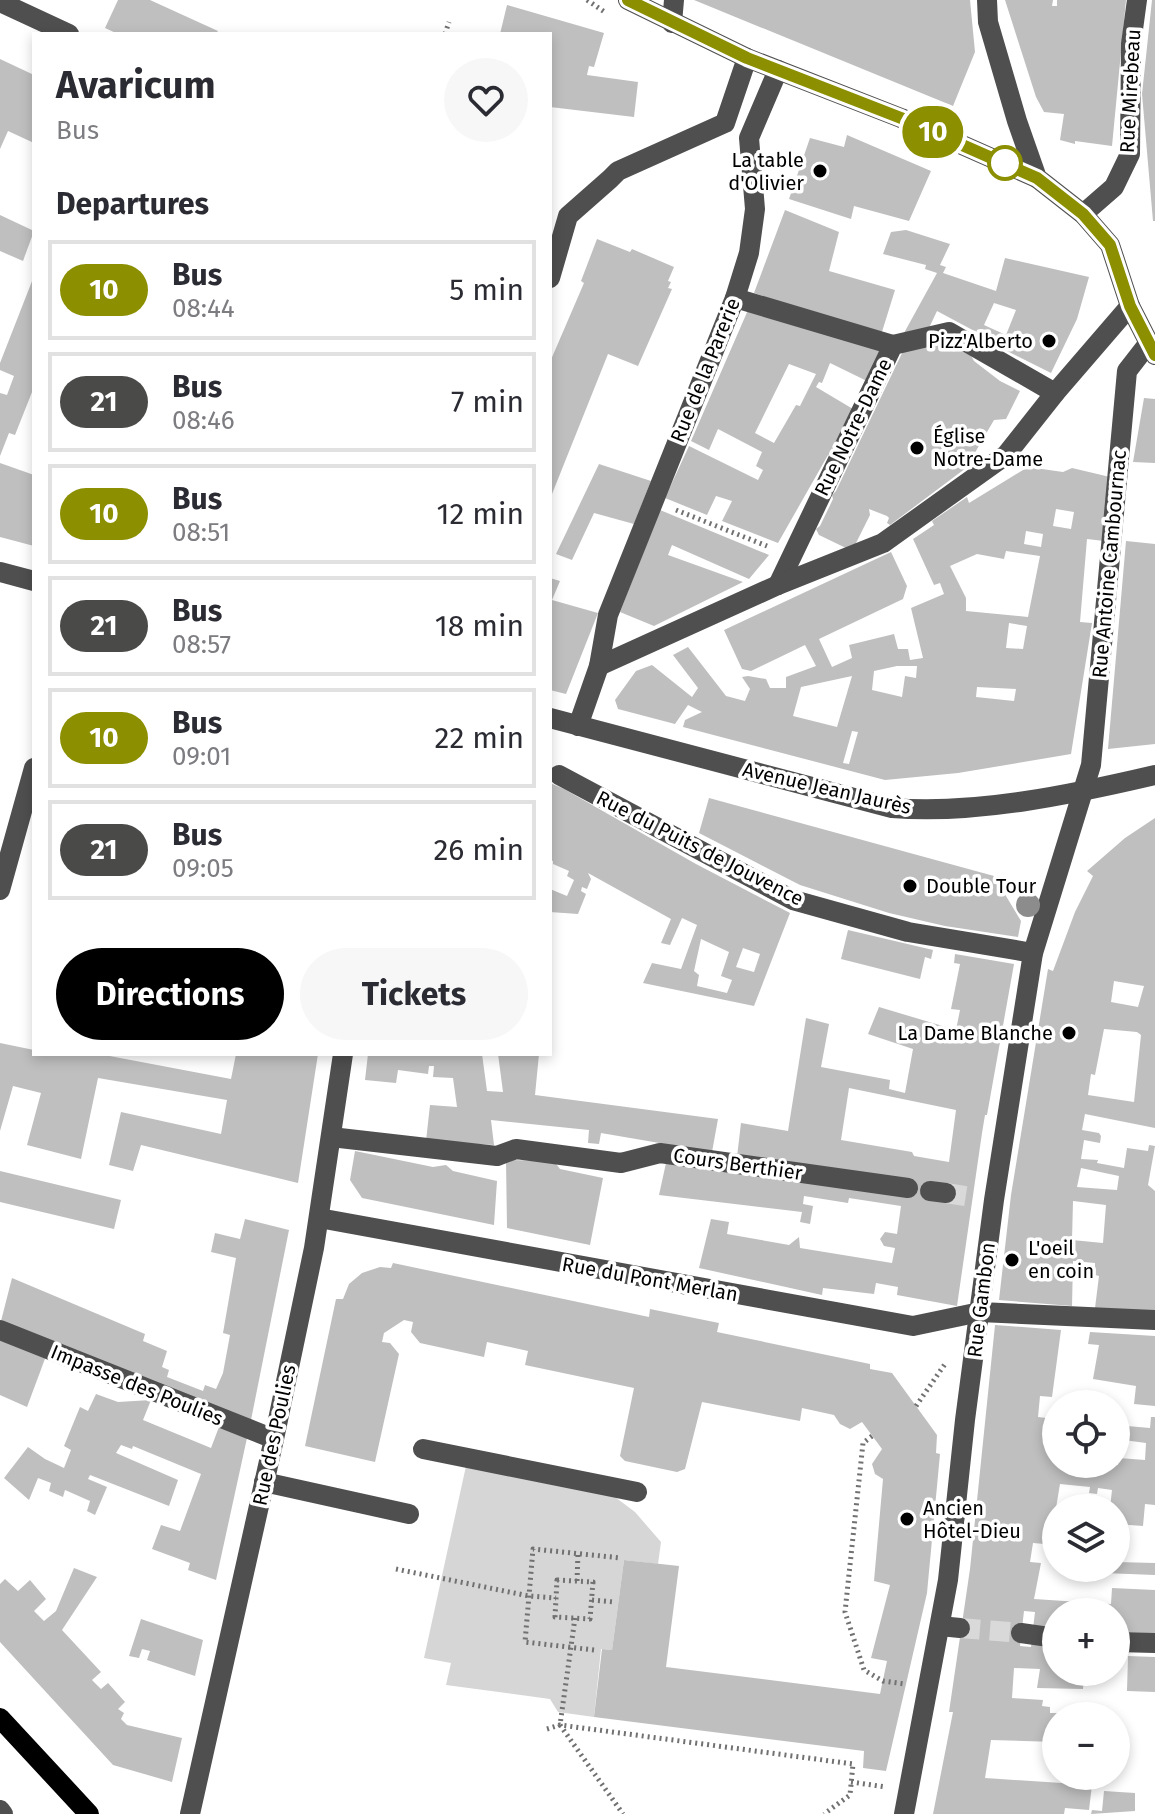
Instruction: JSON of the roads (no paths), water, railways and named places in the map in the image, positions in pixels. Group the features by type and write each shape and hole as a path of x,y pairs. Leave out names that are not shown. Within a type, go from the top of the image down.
{"main road":[{"path":"0,1718 89,1814"}],"street":[{"path":"628,0 747,58 901,118 1037,178 1083,214 1110,245 1130,306 1152,349"},
{"path":"672,23 674,0"},
{"path":"987,0 988,22 1037,178"},
{"name":"Rue Mirebeau","path":"1083,214 1114,187 1130,154 1131,44 1137,0"},
{"path":"0,2 65,32"},
{"path":"552,271 568,216 618,171 725,123 747,58"},
{"name":"Rue de la Parerie","path":"599,666 608,615 735,298 749,253 755,209 749,138 778,70"},
{"path":"735,298 893,345"},
{"path":"578,726 599,666 778,585 883,543 1006,455 1130,306"},
{"name":"Rue Notre-Dame","path":"778,585 893,345 949,332 1055,393"},
{"name":"Rue Antoine Cambournac","path":"1084,791 1091,765 1127,371 1152,349"},
{"path":"0,572 32,580"},
{"name":"Avenue Jean Jaurès","path":"552,719 892,808 933,811 1084,791 1155,775"},
{"path":"0,890 32,775"},
{"name":"Rue du Puits de Jouvence","path":"559,775 793,900 908,932 1033,953"},
{"name":"Rue Gambon","path":"904,1814 929,1688 950,1627 948,1580 965,1420 994,1200 1033,953 1084,791"},
{"name":"Rue des Poulies","path":"190,1814 274,1439 319,1218 343,1056"},
{"name":"Cours Berthier","path":"331,1137 497,1156 516,1149 621,1163 660,1153 908,1188"},
{"path":"972,1197 994,1200"},
{"name":"Rue du Pont Merlan","path":"319,1218 913,1326 980,1312 1155,1320"},
{"name":"Impasse des Poulies","path":"0,1330 274,1439"},
{"path":"423,1449 637,1492"},
{"path":"264,1482 409,1514"},
{"path":"1021,1633 1042,1636"},
{"path":"1130,1642 1155,1643"}],"tunnel":[{"path":"946,1193 972,1197"},
{"path":"960,1628 1021,1633"}],"place":[{"name":"La table d'Olivier","path":"820,171"},
{"name":"Pizz'Alberto","path":"1049,341"},
{"name":"Église Notre-Dame","path":"917,448"},
{"name":"Double Tour","path":"910,886"},
{"name":"La Dame Blanche","path":"1069,1033"},
{"name":"L'oeil en coin","path":"1012,1260"},
{"name":"Ancien Hôtel-Dieu","path":"907,1519"}]}
